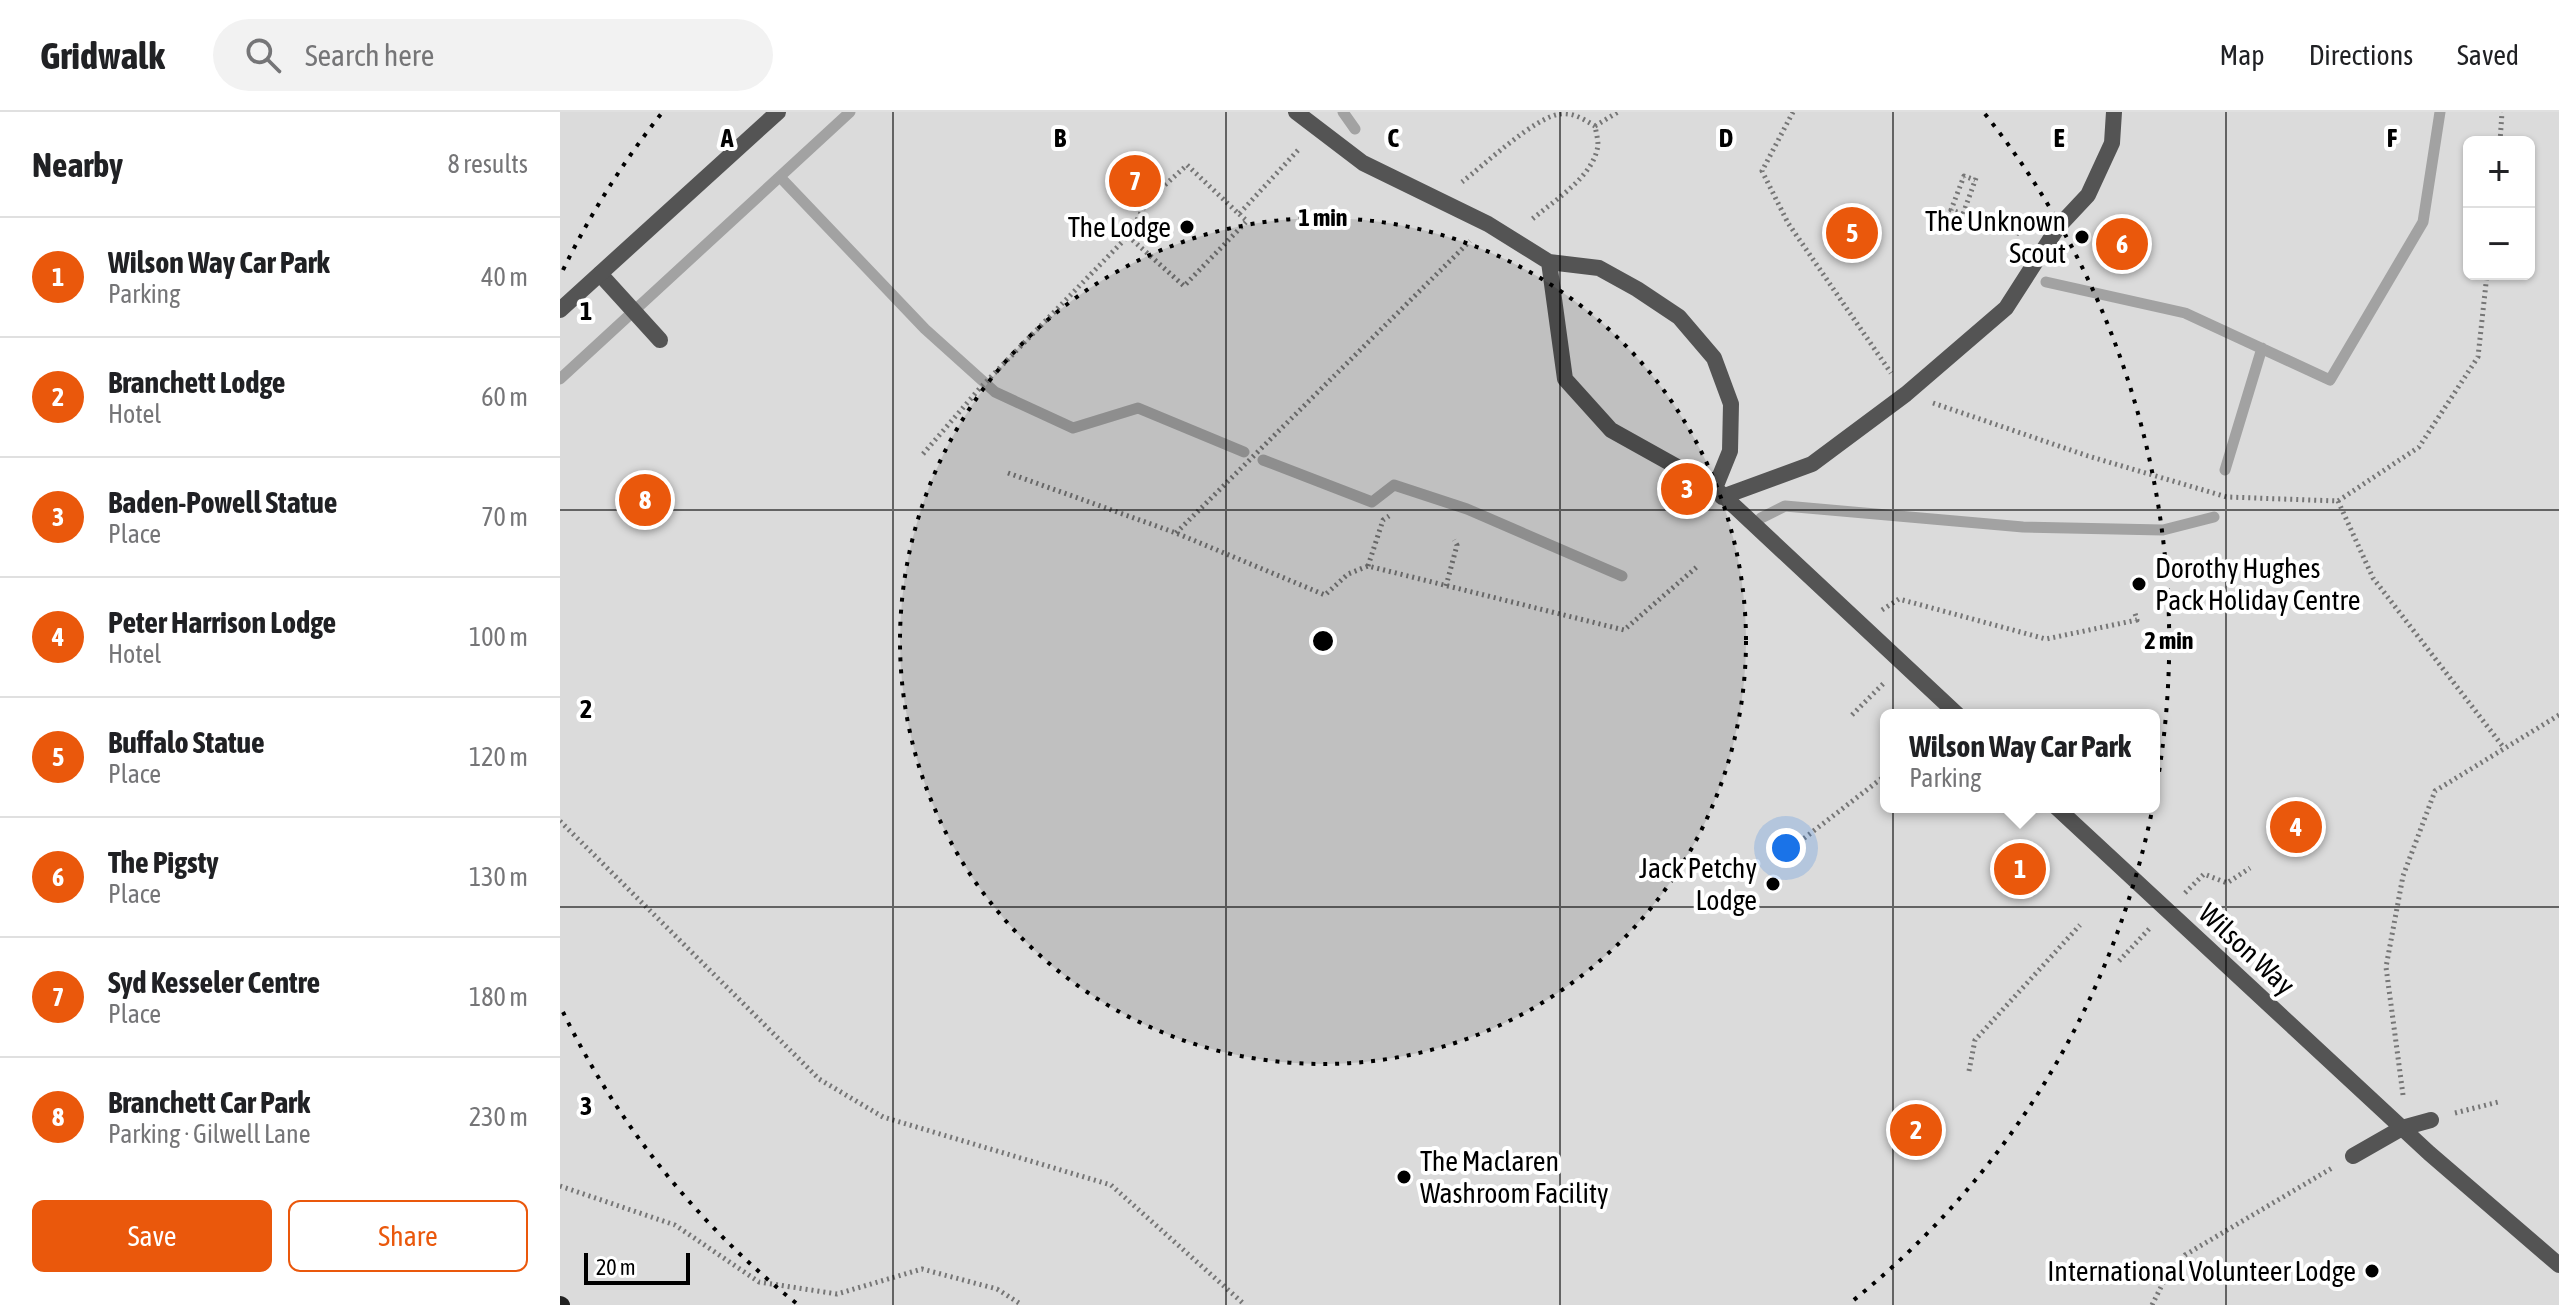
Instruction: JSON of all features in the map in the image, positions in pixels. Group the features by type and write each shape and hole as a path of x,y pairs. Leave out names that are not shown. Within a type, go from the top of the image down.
{"street":[{"path":"560,310 778,112"},
{"path":"1296,112 1363,163 1488,224 1549,262 1599,268 1679,317 1714,358 1731,404 1730,451 1718,492"},
{"path":"1718,492 1812,464 1906,394 2006,308 2058,227 2088,195 2112,143 2114,112"},
{"path":"1549,262 1565,379 1611,430 1718,492 1952,709"},
{"path":"600,274 660,340"},
{"name":"Wilson Way","path":"2062,813 2402,1128 2559,1265"},
{"path":"2353,1156 2402,1128 2431,1120"}],"path":[{"path":"1595,126 1618,112"},
{"path":"1793,112 1762,171 1788,223 1906,394 2088,456 2227,497 2338,501 2419,447 2478,357 2486,280"},
{"path":"2500,136 2502,112"},
{"path":"1439,200 1543,119 1562,113 1579,117 1595,126"},
{"path":"1511,237 1579,179 1593,162 1598,144 1595,126"},
{"path":"1239,214 1318,129"},
{"path":"1128,236 1184,286 1247,221 1187,165 1165,185"},
{"path":"1963,214 1976,179 1964,176 1951,210 2047,243"},
{"path":"923,454 980,388 1128,236 1144,207"},
{"path":"1981,221 1984,212"},
{"path":"1176,533 1488,224"},
{"path":"1008,473 1176,533 1325,595 1348,574 1368,566 1624,630 1699,565"},
{"path":"2338,501 2373,578 2504,748"},
{"path":"1368,566 1383,520 1389,516"},
{"path":"1446,586 1457,545 1454,540"},
{"path":"1864,627 1888,604 1899,599 2046,639 2137,620 2134,610"},
{"path":"1852,715 1903,664"},
{"path":"2402,1128 2403,1094 2386,967 2403,876 2435,791 2559,715"},
{"path":"1785,853 1880,780"},
{"path":"560,821 819,1079 883,1117 1111,1185 1245,1305"},
{"path":"2119,961 2204,874 2227,883 2250,868"},
{"path":"1969,1071 1975,1040 2080,925"},
{"path":"2431,1120 2498,1102"},
{"path":"2152,1305 2164,1281 2185,1255 2353,1156"},
{"path":"560,1186 675,1225 759,1282 837,1294 922,1269 997,1289 1022,1305"}],"shaded area":[{"path":"560,112 2559,112 2559,1305 560,1305"}],"waterway":[{"path":"560,379 850,112"},
{"path":"1343,112 1355,129"},
{"path":"2046,282 2185,313 2330,380 2423,222 2440,112"},
{"path":"780,177 925,329 995,392 1073,428 1138,408 1244,452"},
{"path":"2225,470 2262,348"},
{"path":"1263,460 1372,502 1394,485 1467,509 1622,576"},
{"path":"1761,518 1785,506 2023,527 2163,530 2214,517"}],"place":[{"name":"Syd Kesseler Centre","path":"1135,181"},
{"name":"The Lodge","path":"1187,227"},
{"name":"Buffalo Statue","path":"1852,233"},
{"name":"The Unknown Scout","path":"2082,237"},
{"name":"The Pigsty","path":"2122,244"},
{"name":"Baden-Powell Statue","path":"1687,489"},
{"name":"Branchett Car Park","path":"645,500"},
{"name":"Dorothy Hughes Pack Holiday Centre","path":"2139,584"},
{"name":"Peter Harrison Lodge","path":"2296,827"},
{"name":"Wilson Way Car Park","path":"2020,869"},
{"name":"Jack Petchy Lodge","path":"1773,884"},
{"name":"Branchett Lodge","path":"1916,1130"},
{"name":"The Maclaren Washroom Facility","path":"1404,1177"},
{"name":"International Volunteer Lodge","path":"2372,1271"}]}
